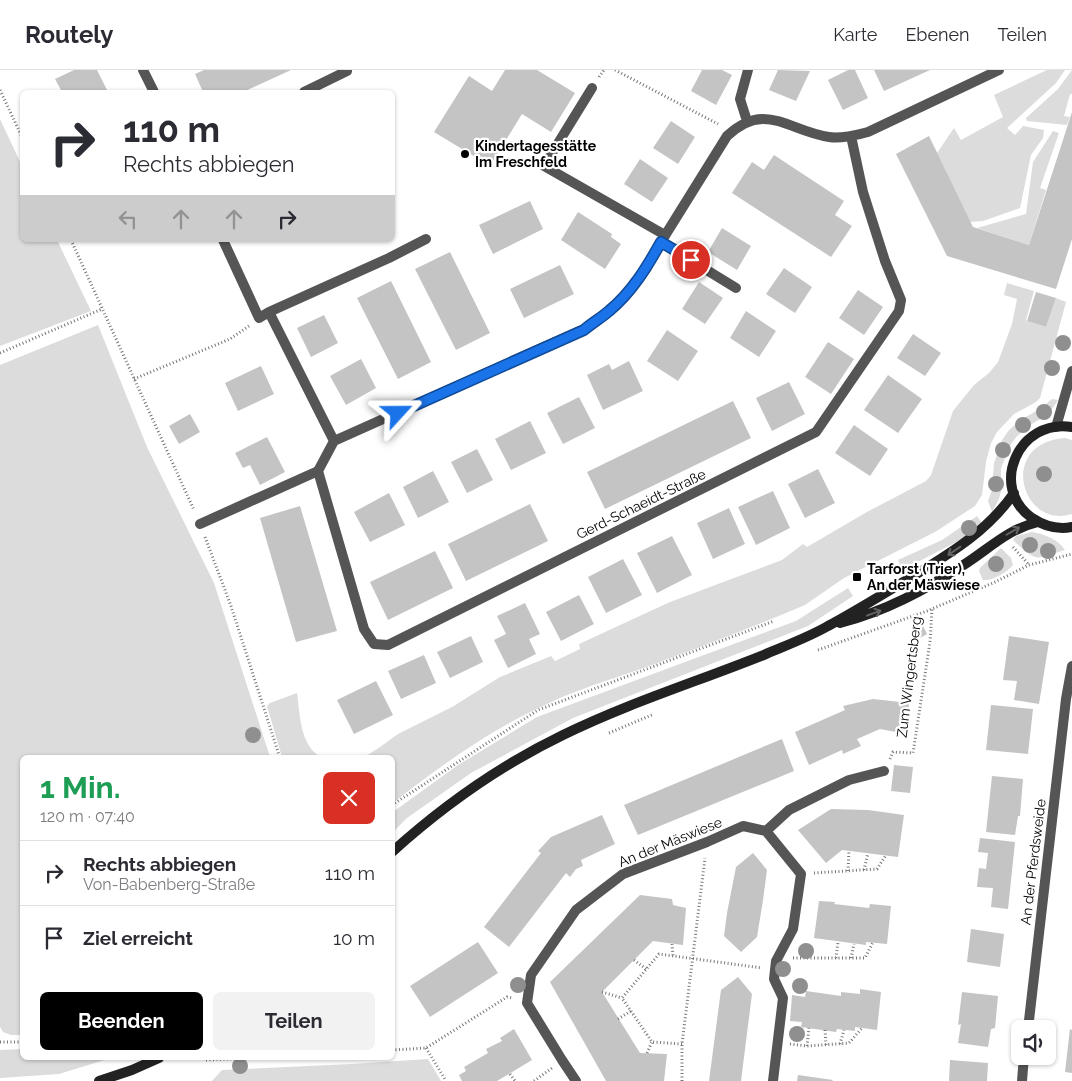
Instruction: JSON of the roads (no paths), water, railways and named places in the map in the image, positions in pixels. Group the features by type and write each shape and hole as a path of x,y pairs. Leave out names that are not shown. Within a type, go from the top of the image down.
{"main road":[{"path":"1072,427 1044,429 1030,437 1020,448 1013,462 1011,478 1019,505 1027,514 1038,522 1059,528 1072,527"},
{"path":"395,849 412,834 476,786 518,758 564,734 767,654 827,627 952,552 990,522 1014,493"},
{"path":"827,627 889,608 940,581 1015,529 1038,522"},
{"path":"98,1081 132,1070 154,1060"}],"street":[{"path":"143,70 153,90"},
{"path":"747,121 740,99 748,70"},
{"path":"200,524 318,471 334,441 584,330 627,294 646,269 727,136 736,127 758,118 771,119 830,137 850,136 868,132 999,70"},
{"path":"308,90 348,71"},
{"path":"592,88 544,166 663,239 736,288"},
{"name":"Gerd-Schaeidt-Straße","path":"318,471 364,628 374,644 388,645 816,432 899,311 901,300 885,261 863,192 850,136"},
{"path":"224,242 259,318 426,240"},
{"path":"269,312 334,441"},
{"path":"1056,427 1072,371"},
{"name":"An der Pferdsweide","path":"1029,1020 1072,666"},
{"path":"773,1081 783,998 774,979 776,961 793,929 801,874 766,831 789,810 849,780 884,771"},
{"name":"An der Mäswiese","path":"576,1081 527,1003 530,975 576,910 623,874 743,826 766,831"},
{"path":"1022,1081 1023,1065"}],"place":[{"name":"Kindertagesstätte Im Freschfeld","path":"465,154"},
{"name":"Tarforst (Trier), An der Mäswiese","path":"857,577"}]}
